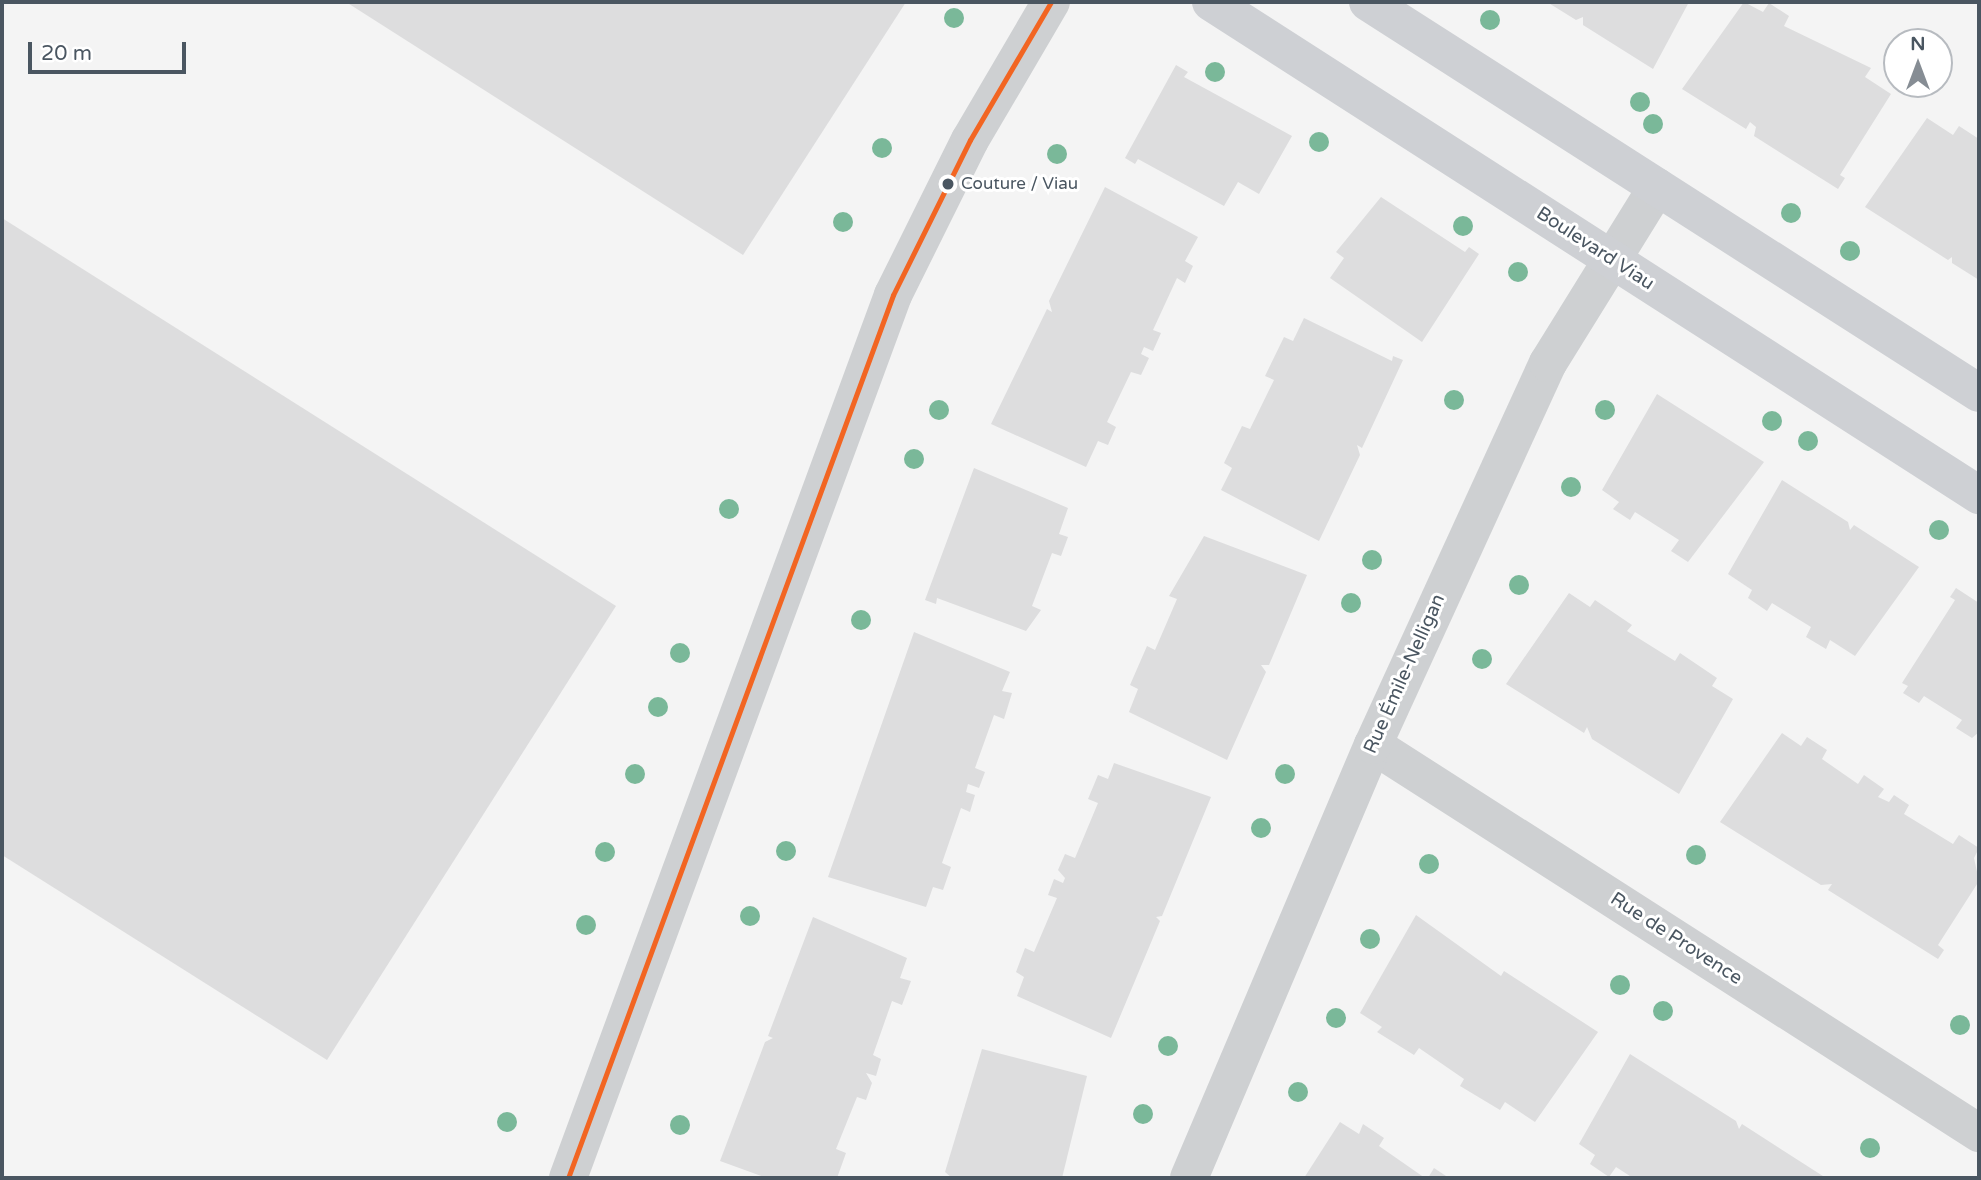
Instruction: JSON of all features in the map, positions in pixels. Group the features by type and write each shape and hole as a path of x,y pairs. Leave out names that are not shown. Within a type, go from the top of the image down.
{"main road":[{"name":"Boulevard Viau","path":"1211,2 1979,495"},
{"path":"1368,2 1979,393"}],"street":[{"path":"568,1178 893,295 970,140 1051,2"},
{"name":"Rue Émile-Nelligan","path":"1189,1178 1373,745 1548,363 1609,259 1657,187"},
{"name":"Rue de Provence","path":"1373,745 1979,1133"}],"building":[{"path":"346,2 906,2 743,255"},
{"path":"1547,2 1689,2 1653,69 1583,25 1583,17 1576,20"},
{"path":"1744,2 1763,12 1769,3 1789,16 1784,26 1871,68 1865,77 1883,89 1883,98 1888,98 1840,175 1845,178 1838,189 1754,136 1756,127 1750,122 1746,129 1682,89"},
{"path":"1176,65 1188,72 1184,77 1292,136 1259,194 1238,182 1224,206 1138,159 1135,164 1125,158"},
{"path":"1927,118 1953,135 1959,126 1979,139 1979,280 1952,263 1952,257 1948,260 1865,207"},
{"path":"1105,187 1198,237 1185,261 1193,266 1185,283 1177,278 1153,330 1161,333 1153,351 1144,347 1141,354 1149,358 1141,375 1131,372 1107,422 1116,427 1108,445 1098,441 1086,467 991,424 1047,309 1052,312 1049,301"},
{"path":"1381,197 1465,252 1469,247 1479,254 1422,342 1330,278 1344,258 1336,252"},
{"path":"2,218 616,606 327,1060 2,855"},
{"path":"1304,318 1392,361 1393,356 1403,360 1362,448 1357,445 1360,455 1319,541 1221,490 1232,468 1224,463 1242,426 1250,429 1274,380 1265,376 1284,337 1293,341"},
{"path":"1657,394 1764,462 1688,562 1671,551 1679,540 1635,512 1630,520 1613,509 1619,502 1602,490"},
{"path":"974,468 1068,508 1059,534 1068,537 1061,556 1052,553 1032,606 1041,610 1026,631 937,598 936,604 925,600"},
{"path":"1782,480 1848,522 1850,530 1854,525 1919,567 1855,656 1830,640 1826,649 1806,637 1811,627 1772,603 1767,611 1748,598 1752,590 1728,574"},
{"path":"1204,536 1307,575 1269,665 1261,665 1266,672 1227,760 1129,712 1138,689 1130,685 1147,646 1155,650 1177,599 1169,596"},
{"path":"1956,588 1979,603 1979,732 1972,738 1956,728 1962,720 1924,696 1919,703 1903,693 1908,686 1902,683 1955,600 1950,597"},
{"path":"1569,593 1590,607 1595,600 1632,625 1627,631 1675,661 1680,653 1717,678 1712,686 1733,699 1679,794 1592,739 1587,727 1584,733 1506,684"},
{"path":"914,632 1010,672 1002,691 1012,693 1004,719 994,715 975,768 985,772 979,788 968,784 966,792 975,795 970,812 961,808 942,863 951,867 943,890 933,887 926,907 828,877"},
{"path":"1782,733 1801,746 1807,737 1827,750 1822,759 1858,784 1864,775 1884,789 1878,797 1889,802 1894,795 1909,805 1904,814 1953,844 1959,835 1979,848 1974,858 1979,881 1938,945 1944,950 1938,959 1828,890 1832,884 1821,885 1720,822"},
{"path":"1114,763 1211,797 1162,916 1156,917 1160,921 1111,1038 1017,996 1024,977 1016,972 1025,948 1034,952 1057,898 1048,895 1054,879 1063,883 1065,878 1058,870 1065,854 1075,858 1098,803 1088,799 1098,775 1108,779"},
{"path":"1416,915 1501,976 1504,971 1598,1032 1535,1122 1505,1102 1500,1110 1460,1086 1464,1079 1419,1048 1414,1055 1377,1032 1382,1027 1360,1013"},
{"path":"813,917 907,958 900,978 911,981 902,1005 892,1001 873,1055 881,1059 876,1076 866,1073 872,1083 866,1100 857,1097 836,1149 846,1153 837,1178 767,1178 720,1161 765,1042 773,1038 768,1036"},
{"path":"982,1049 1087,1076 1062,1178 952,1178 945,1172"},
{"path":"1630,1054 1736,1121 1739,1129 1742,1124 1826,1178 1633,1178 1616,1167 1609,1177 1590,1164 1595,1155 1579,1144"},
{"path":"1340,1122 1359,1134 1363,1124 1384,1138 1379,1146 1425,1178 1304,1178"},
{"path":"1434,1168 1449,1178 1428,1178"}],"transit line":[{"path":"568,1178 893,295 970,140 1051,2"}],"place":[{"name":"Couture / Viau","path":"948,184"}]}
